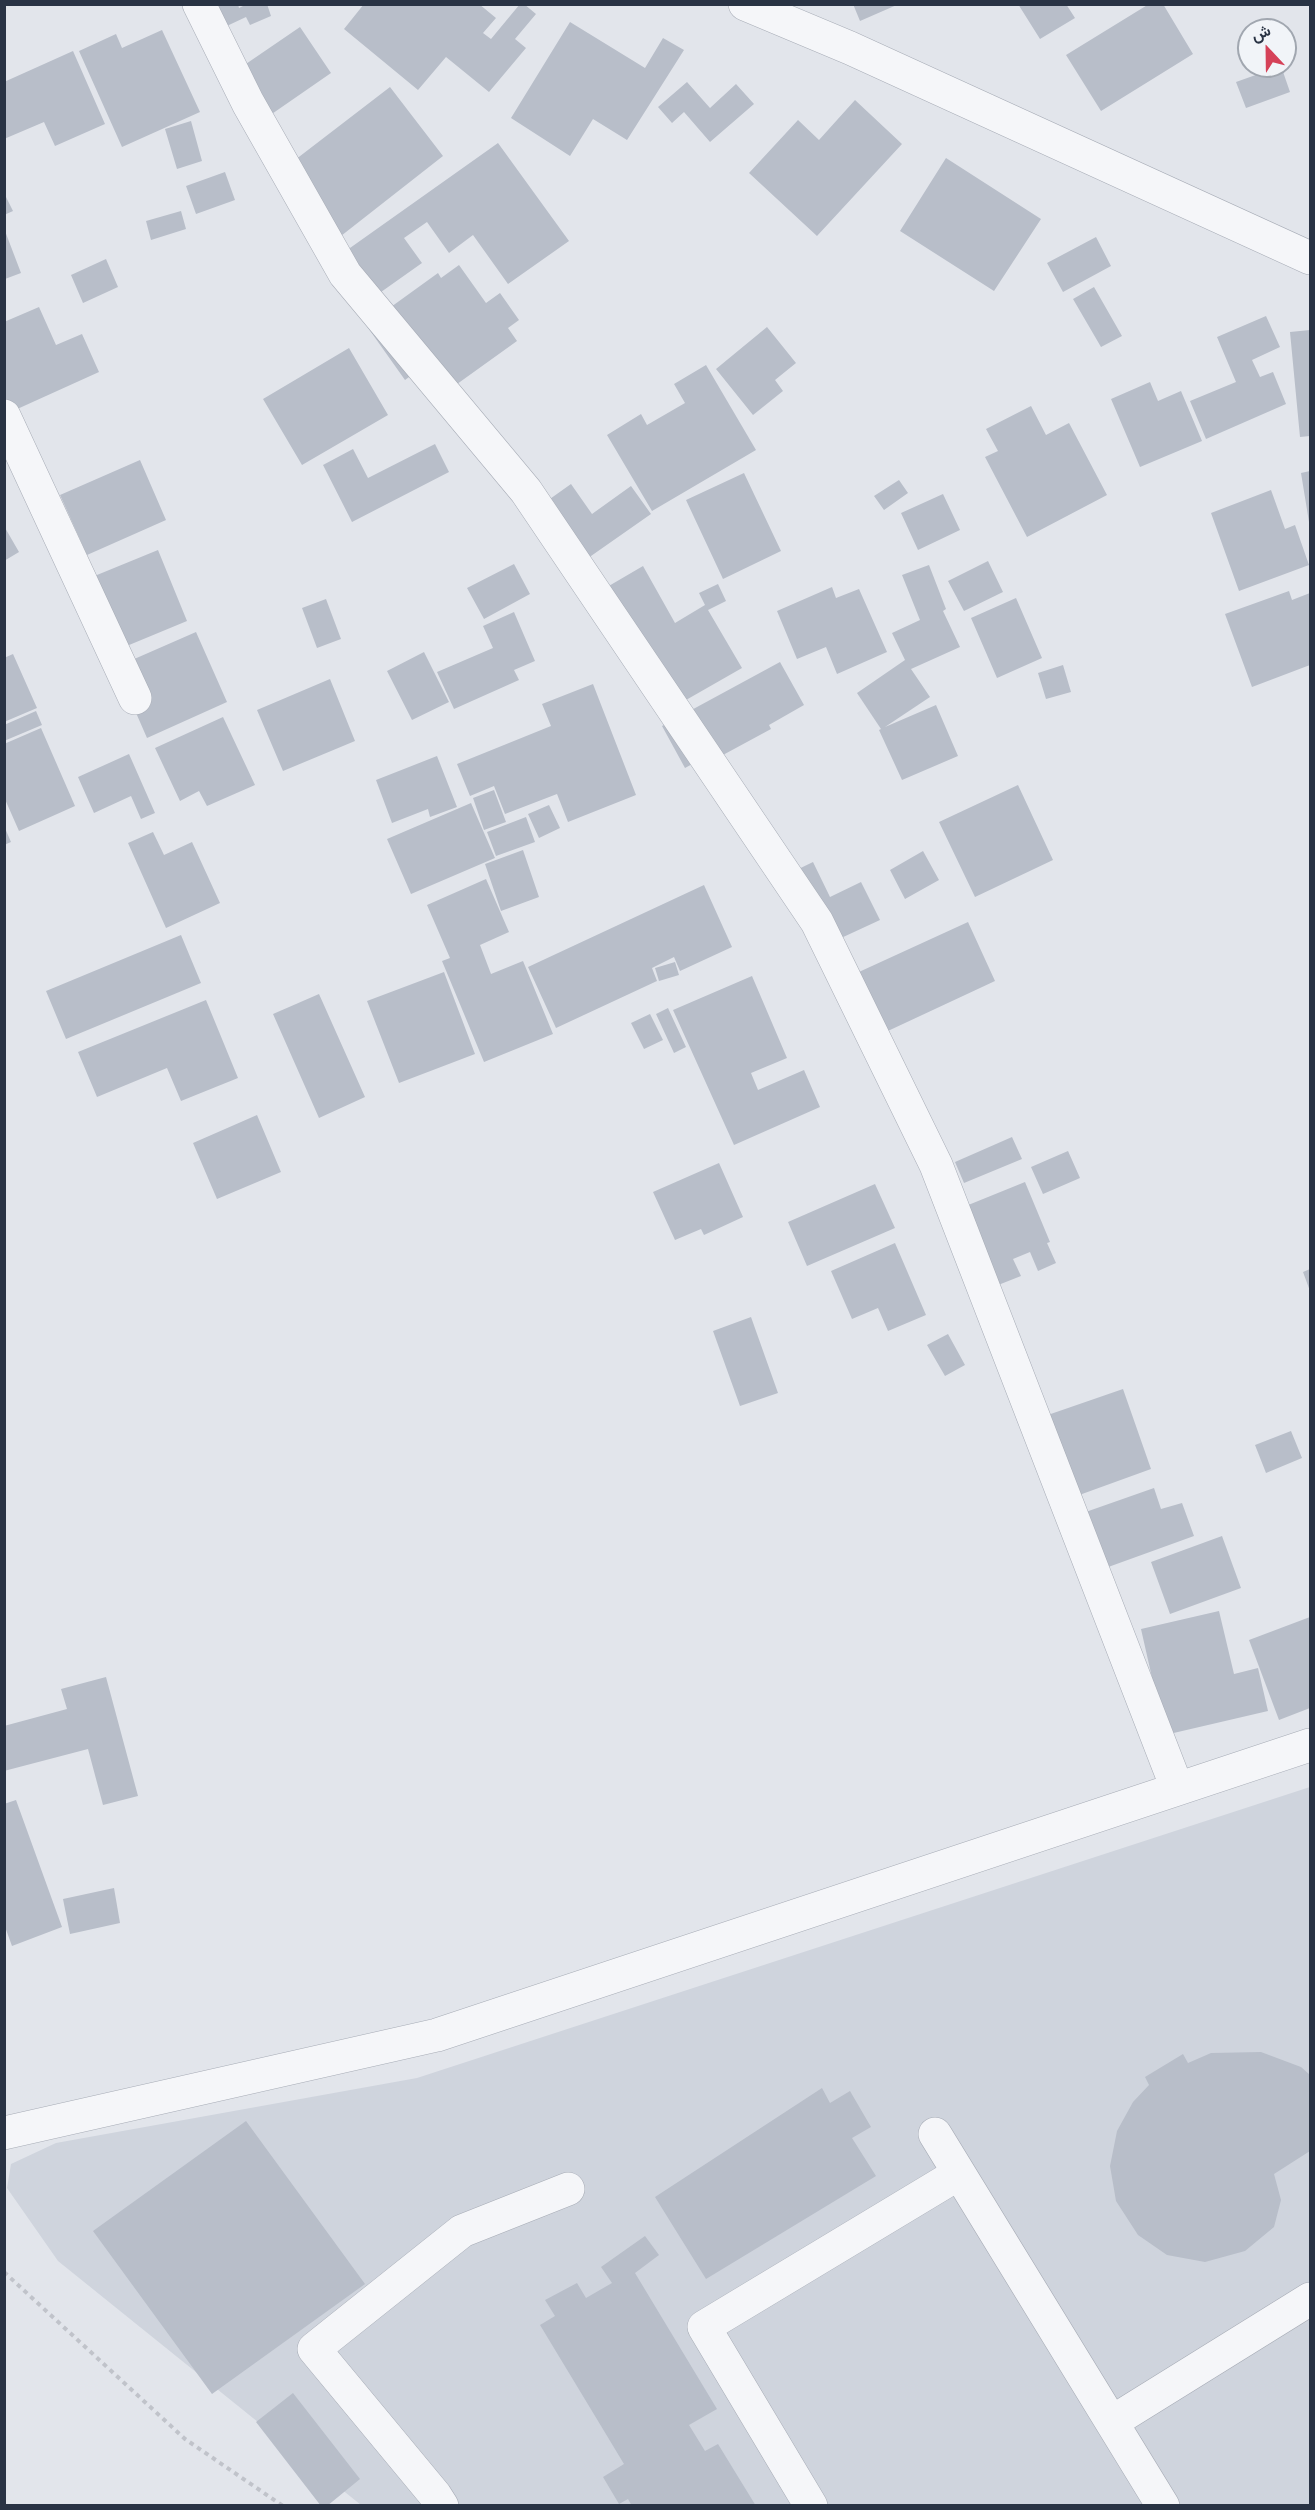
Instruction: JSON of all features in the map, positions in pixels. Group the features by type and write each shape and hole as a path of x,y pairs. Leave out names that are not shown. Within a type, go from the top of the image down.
{"street":[{"path":"199,4 248,103 345,274 526,491 817,922 936,1165 1177,1788"},
{"path":"745,4 850,48 1311,258"},
{"path":"4,416 135,698"},
{"path":"4,2133 437,2035 1311,1745"},
{"path":"934,2134 1163,2505"},
{"path":"811,2505 704,2327 958,2174"},
{"path":"441,2505 314,2349 462,2231 568,2189"},
{"path":"1112,2422 1311,2299"}],"path":[{"path":"4,2272 185,2439 283,2505"}],"shaded area":[{"path":"1310,1787 1310,2505 361,2505 58,2261 7,2188 11,2164 56,2143 417,2078"}],"building":[{"path":"202,4 238,4 239,8 247,4 267,4 271,16 250,25 246,17 214,32"},
{"path":"364,4 479,4 496,18 483,33 491,39 520,4 524,4 536,14 515,39 526,48 489,92 446,57 418,90 344,29"},
{"path":"853,4 899,4 860,21"},
{"path":"1018,4 1066,4 1075,18 1040,39"},
{"path":"1149,4 1163,4 1193,54 1101,111 1066,55"},
{"path":"570,22 645,68 663,38 684,50 627,140 593,119 570,156 511,118"},
{"path":"300,27 331,73 253,127 221,81"},
{"path":"162,30 200,112 122,147 79,51 116,34 122,48"},
{"path":"73,51 105,124 55,146 44,122 4,139 4,82"},
{"path":"1247,78 1285,78 1290,92 1246,108 1236,82"},
{"path":"687,82 710,108 736,84 754,104 710,142 684,112 672,123 658,107"},
{"path":"390,87 443,156 332,243 278,173"},
{"path":"855,100 902,144 817,236 749,173 798,120 819,140"},
{"path":"191,121 202,161 177,169 165,129"},
{"path":"498,143 569,241 508,284 473,235 449,253 427,222 404,238 422,263 357,309 326,265"},
{"path":"946,158 1041,219 994,291 900,231"},
{"path":"225,172 235,200 196,214 186,186"},
{"path":"4,193 13,211 4,215"},
{"path":"181,211 186,229 151,240 146,221"},
{"path":"5,231 21,273 5,279"},
{"path":"1096,237 1111,266 1063,292 1047,263"},
{"path":"106,259 118,287 83,303 71,275"},
{"path":"459,265 486,303 500,293 519,320 508,328 517,341 439,397 420,369 405,380 366,325 438,273 441,278"},
{"path":"1094,287 1122,336 1101,347 1073,299"},
{"path":"39,307 56,345 82,334 99,372 4,415 4,322"},
{"path":"1266,316 1280,347 1252,360 1260,377 1273,372 1286,404 1206,439 1190,401 1236,382 1217,337"},
{"path":"767,327 796,363 775,380 783,391 753,415 716,369"},
{"path":"1310,330 1310,436 1300,437 1290,332"},
{"path":"349,348 388,415 302,465 263,399"},
{"path":"706,365 756,450 652,511 607,435 641,414 647,425 685,403 674,384"},
{"path":"1150,382 1158,401 1181,391 1202,441 1140,467 1111,399"},
{"path":"1031,406 1046,435 1069,423 1107,495 1027,537 985,457 998,451 986,429"},
{"path":"435,444 449,472 352,522 323,465 353,449 368,478"},
{"path":"140,460 166,520 87,555 60,495"},
{"path":"1310,471 1310,522 1309,522 1301,473"},
{"path":"744,473 781,551 723,579 686,500"},
{"path":"899,480 908,493 884,510 874,496"},
{"path":"571,484 592,514 631,486 651,514 581,563 540,506"},
{"path":"1271,490 1285,529 1295,525 1309,565 1239,591 1211,513"},
{"path":"943,494 960,530 918,550 901,513"},
{"path":"4,526 19,552 4,561"},
{"path":"158,550 187,621 105,655 75,584"},
{"path":"988,561 1003,592 964,611 948,581"},
{"path":"514,564 530,594 484,619 467,588"},
{"path":"929,565 946,609 943,611 960,647 911,669 930,697 885,727 936,705 958,756 902,780 879,730 881,729 857,693 905,660 892,633 920,620 902,575"},
{"path":"643,566 675,623 705,605 699,593 718,584 726,601 708,610 742,668 658,716 590,597"},
{"path":"832,587 836,598 859,589 887,652 837,674 826,647 797,659 777,611"},
{"path":"1289,591 1292,600 1310,593 1310,665 1252,687 1225,614"},
{"path":"1016,598 1042,658 997,678 971,618"},
{"path":"326,599 341,639 317,648 302,608"},
{"path":"514,612 535,661 514,670 519,680 454,709 437,672 493,648 483,626"},
{"path":"196,632 227,702 147,738 116,667"},
{"path":"424,652 449,702 412,720 387,671"},
{"path":"13,654 37,708 4,722 4,658"},
{"path":"780,662 804,705 769,725 771,729 710,762 707,756 685,768 662,726"},
{"path":"1063,665 1071,692 1046,699 1038,673"},
{"path":"330,679 355,741 283,771 257,710"},
{"path":"593,684 636,795 568,822 557,794 505,814 494,786 470,796 457,764 551,726 542,704"},
{"path":"36,711 42,725 4,741 4,725"},
{"path":"223,717 255,785 207,806 199,791 180,801 155,748"},
{"path":"41,728 75,806 19,831 4,797 4,744"},
{"path":"129,754 155,813 141,819 131,796 94,813 78,777"},
{"path":"437,756 457,807 430,817 428,809 392,823 376,780"},
{"path":"1018,785 1053,860 975,897 939,822"},
{"path":"494,790 506,822 484,830 473,798"},
{"path":"471,803 495,858 411,894 387,839"},
{"path":"549,805 560,828 539,838 528,814"},
{"path":"526,817 535,842 496,856 487,832"},
{"path":"4,826 11,842 4,845"},
{"path":"153,832 164,855 192,842 220,903 166,928 128,843"},
{"path":"523,850 539,897 501,911 485,864"},
{"path":"923,851 939,880 905,899 890,870"},
{"path":"813,862 830,897 861,882 880,920 813,951 780,878"},
{"path":"486,879 509,932 480,945 491,974 523,961 553,1034 484,1062 442,961 450,958 427,905"},
{"path":"704,885 732,947 680,971 674,957 652,968 657,981 556,1028 528,967"},
{"path":"968,922 995,981 875,1037 848,977"},
{"path":"181,935 201,983 66,1039 46,991"},
{"path":"675,962 679,975 659,981 655,968"},
{"path":"444,972 475,1054 399,1083 367,1001"},
{"path":"752,976 787,1058 751,1073 758,1090 804,1070 820,1107 734,1145 673,1010"},
{"path":"319,994 365,1097 319,1118 273,1014"},
{"path":"206,1000 238,1078 181,1101 167,1068 97,1097 78,1052"},
{"path":"668,1008 686,1047 674,1053 656,1014"},
{"path":"650,1014 663,1040 644,1049 631,1023"},
{"path":"257,1115 281,1172 217,1199 193,1143"},
{"path":"1012,1137 1022,1159 964,1183 955,1162"},
{"path":"1068,1151 1080,1178 1043,1194 1031,1167"},
{"path":"719,1163 743,1217 704,1235 701,1229 675,1240 653,1192"},
{"path":"1025,1182 1050,1242 1047,1243 1056,1263 1038,1271 1030,1252 1013,1259 1021,1276 983,1291 951,1212"},
{"path":"875,1184 895,1228 807,1266 788,1222"},
{"path":"895,1243 926,1315 888,1331 878,1308 852,1319 831,1271"},
{"path":"1310,1269 1310,1291 1303,1272"},
{"path":"751,1317 778,1393 740,1406 713,1331"},
{"path":"948,1334 965,1365 945,1376 927,1345"},
{"path":"1123,1389 1151,1469 1071,1498 1042,1417"},
{"path":"1291,1431 1302,1458 1266,1473 1255,1445"},
{"path":"1154,1488 1161,1509 1182,1503 1194,1536 1100,1570 1080,1514"},
{"path":"1222,1536 1241,1588 1170,1614 1151,1562"},
{"path":"1219,1611 1234,1674 1258,1668 1268,1711 1165,1735 1141,1629"},
{"path":"1310,1617 1310,1708 1279,1720 1249,1640"},
{"path":"106,1677 138,1796 103,1805 88,1749 4,1771 4,1726 67,1709 61,1689"},
{"path":"16,1800 62,1927 12,1946 4,1924 4,1804"},
{"path":"114,1888 120,1923 70,1934 63,1899"},
{"path":"1261,2052 1301,2067 1310,2075 1310,2151 1274,2174 1281,2200 1274,2227 1245,2251 1205,2262 1167,2255 1138,2235 1116,2201 1110,2166 1117,2131 1133,2102 1149,2085 1145,2077 1183,2054 1188,2063 1211,2053"},
{"path":"822,2088 830,2103 850,2091 871,2127 852,2138 876,2176 706,2279 655,2197"},
{"path":"246,2121 365,2284 212,2394 93,2231"},
{"path":"645,2236 659,2255 635,2273 717,2409 689,2425 705,2451 718,2444 756,2506 632,2506 628,2499 619,2504 603,2477 624,2464 540,2325 555,2316 545,2300 577,2283 586,2298 612,2283 601,2267"},
{"path":"293,2393 360,2479 327,2506 321,2506 256,2422"}]}
